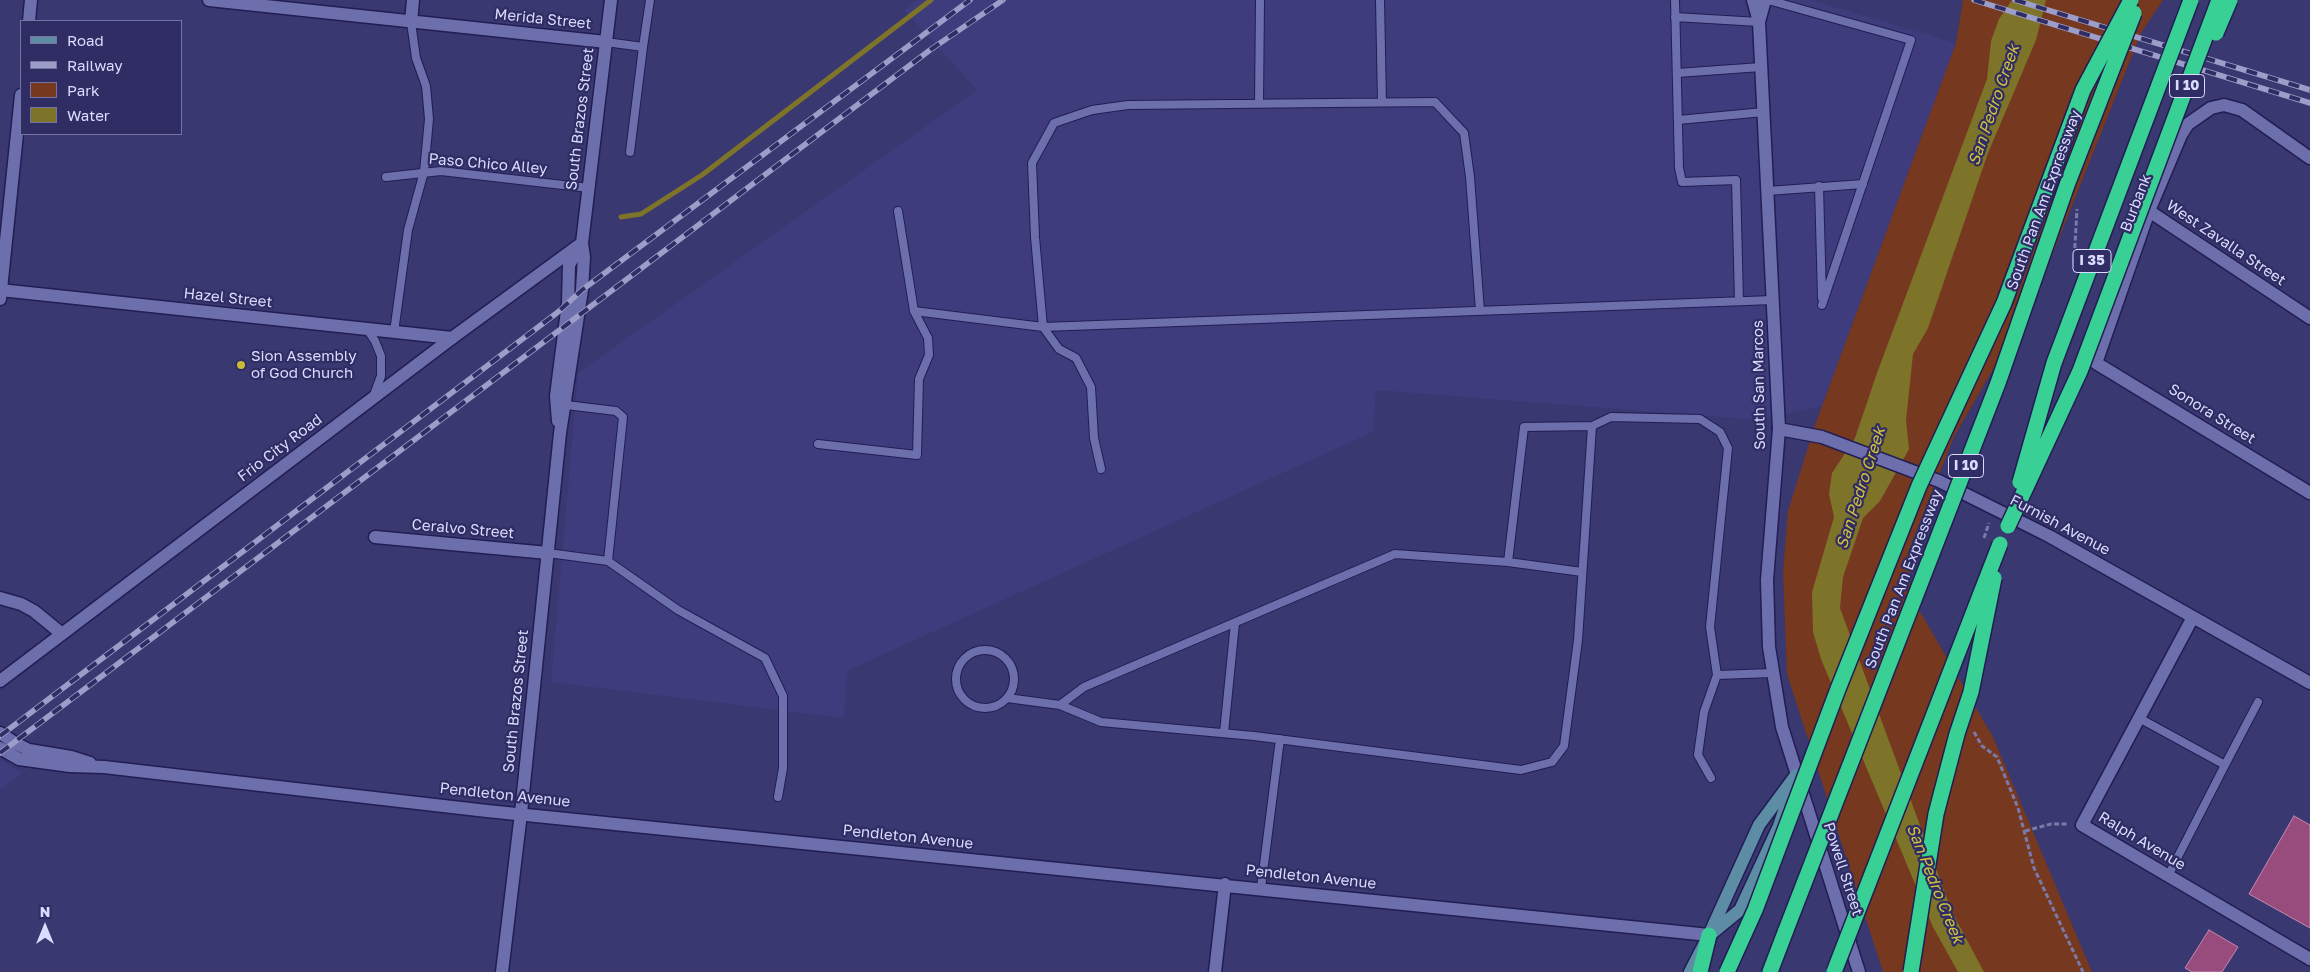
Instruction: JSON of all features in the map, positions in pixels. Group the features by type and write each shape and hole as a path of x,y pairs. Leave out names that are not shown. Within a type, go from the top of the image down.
{"highway":[{"path":"1727,972 1758,903 1838,689 1918,486 2004,303 2083,90 2131,0"},
{"name":"South Pan Am Expressway","path":"1770,972 1995,392 2067,184 2139,0"},
{"name":"I 35","path":"2008,526 2054,363 2191,0"},
{"name":"I 10","path":"1834,972 2000,544 2080,371 2218,0"},
{"path":"2155,171 2230,0"},
{"path":"1911,972 1933,831 1957,734 1971,692 2000,544"},
{"path":"1700,972 1709,935"}],"main road":[{"path":"1690,972 1759,825 1796,775"},
{"path":"1709,935 1740,910 1779,826 1796,775"}],"street":[{"path":"29,20 31,0"},
{"name":"Merida Street","path":"209,0 606,42"},
{"path":"411,22 413,0"},
{"name":"South Brazos Street","path":"502,972 521,813 560,433 566,405 582,290 584,257 582,242 611,0"},
{"name":"South San Marcos","path":"1752,0 1759,22 1779,428 1767,580 1772,673 1782,727 1796,775"},
{"name":"South San Marcos","path":"1759,22 1766,0"},
{"path":"0,293 20,104"},
{"name":"Burbank","path":"2096,363 2149,211 2180,135 2188,124 2211,108 2224,105 2242,110 2310,158"},
{"name":"West Zavalla Street","path":"2149,211 2310,318"},
{"name":"South Brazos Street","path":"560,433 556,396 568,303 569,265 582,242"},
{"name":"Frio City Road","path":"0,682 452,338 582,242"},
{"name":"Hazel Street","path":"0,293 452,338"},
{"name":"Sonora Street","path":"2096,363 2310,493"},
{"name":"Furnish Avenue","path":"1779,428 1804,432 1939,481 2049,536 2310,683"},
{"name":"Ceralvo Street","path":"375,537 548,553"},
{"path":"0,598 21,604 34,611 62,634"},
{"name":"Ralph Avenue","path":"2193,617 2082,825 2310,959"},
{"name":"Pendleton Avenue","path":"0,733 15,744 29,750 71,757 104,767"},
{"name":"Pendleton Avenue","path":"0,748 19,760 70,766 104,767 521,813 1709,935"},
{"name":"Powell Street","path":"1796,775 1859,972"},
{"path":"1215,972 1225,884"}],"lane":[{"path":"630,152 650,0"},
{"path":"1259,103 1260,0"},
{"path":"1380,0 1382,102"},
{"path":"1675,0 1679,168 1682,182 1736,180 1739,301"},
{"path":"1766,0 1910,40 1822,304 1819,186"},
{"path":"1675,17 1759,22"},
{"path":"394,332 408,230 424,172 429,119 426,86 416,58 411,22"},
{"path":"606,42 643,47"},
{"path":"1677,73 1761,67"},
{"path":"1101,469 1094,438 1091,386 1076,358 1059,349 1043,327 1034,236 1032,163 1054,123 1092,110 1128,105 1435,102 1464,133 1470,177 1480,311"},
{"path":"1678,120 1764,112"},
{"name":"Paso Chico Alley","path":"386,176 442,171 589,188"},
{"path":"1768,191 1862,184"},
{"path":"818,444 917,455 919,379 929,355 928,338 914,311 898,210"},
{"path":"914,311 1043,327 1773,300"},
{"path":"367,329 375,341 381,356 381,376 373,398"},
{"path":"566,405 616,411 623,417 608,561"},
{"path":"1508,562 1524,427 1592,426 1611,416 1700,419 1720,432 1728,448 1710,627 1717,675 1704,712 1698,755 1711,778"},
{"path":"1007,698 1012,691 1014,672 1004,657 987,650 969,654 962,660 957,669 955,679 962,698 979,708 994,706 1007,698 1060,705 1101,722 1280,739 1522,770 1552,762 1564,746 1578,640 1592,426"},
{"path":"548,553 608,561 678,610 765,658 783,696 782,768 778,797"},
{"path":"1060,705 1084,688 1395,554 1508,562 1582,572"},
{"path":"1224,733 1235,623"},
{"path":"1717,675 1772,673"},
{"path":"2168,876 2258,702"},
{"path":"2139,718 2225,766"},
{"path":"1261,888 1280,739"}],"path":[{"path":"2025,832 2051,824 2082,825"}],"shaded area":[{"path":"917,0 1811,0 1956,43 1822,406 1759,420 1376,390 1373,432 847,671 844,718 551,682 578,373 977,90 904,10"},
{"path":"0,760 23,773 0,790"}],"green space":[{"path":"1963,0 2163,0 2141,33 2038,291 1954,437 1908,552 1912,598 1993,737 2092,972 1883,972 1787,674 1783,572 1788,511 1815,425 1956,43"}],"water":[{"name":"San Pedro Creek","path":"2012,0 2046,0 2036,40 1988,153 1928,328 1913,354 1906,420 1909,449 1880,501 1863,518 1843,577 1840,608 1952,912 1984,972 1958,972 1933,927 1821,659 1813,632 1812,592 1834,517 1829,494 1832,473 1855,438 1877,373 1987,79 1991,41 1999,19"}],"building":[{"path":"2294,816 2310,825 2310,928 2249,894"},
{"path":"2209,930 2238,947 2222,972 2192,972 2185,968"}],"waterway":[{"path":"621,217 641,214 702,175 931,0"}],"railway":[{"path":"0,736 558,312 582,290 970,0"},
{"path":"0,753 930,50 1003,0"},
{"path":"1974,0 2310,103"},
{"path":"2015,0 2310,90"}],"place":[{"name":"Sion Assembly of God Church","path":"241,365"}]}
